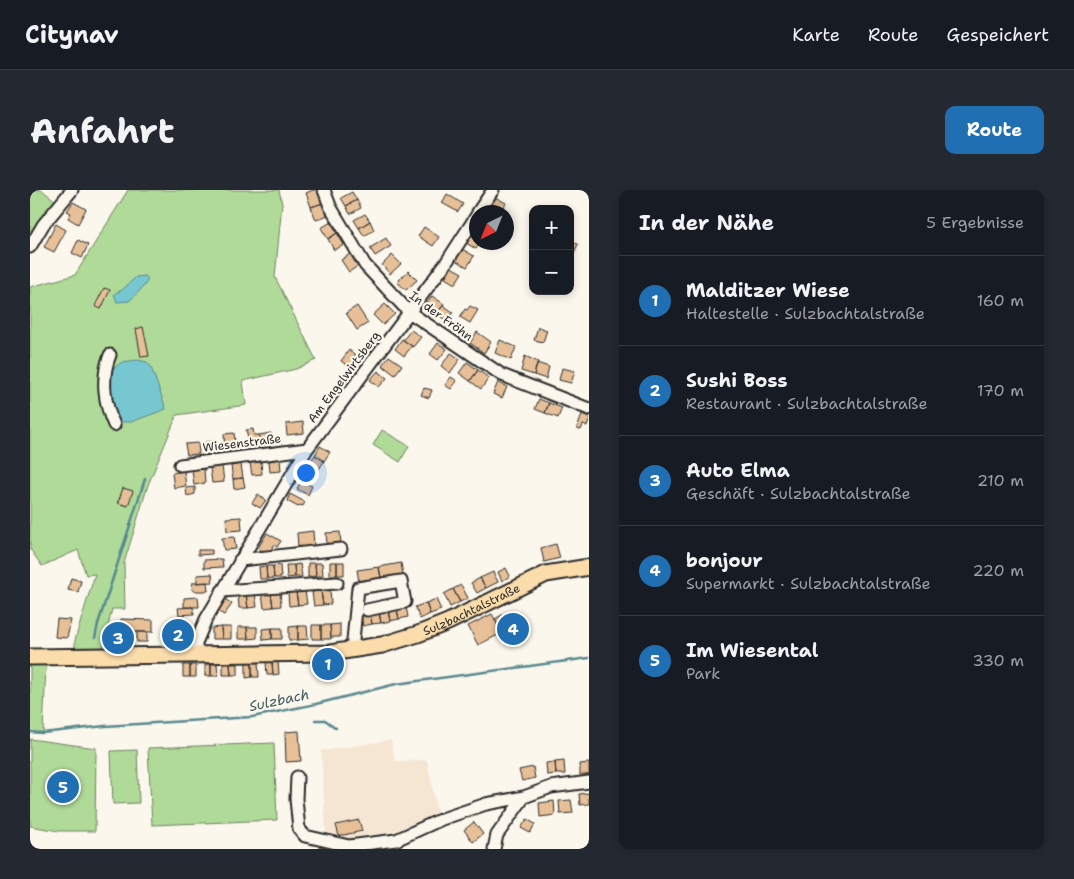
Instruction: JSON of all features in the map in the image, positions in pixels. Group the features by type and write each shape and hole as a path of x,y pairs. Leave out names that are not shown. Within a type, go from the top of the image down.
{"main road":[{"name":"Sulzbachtalstraße","path":"30,657 352,651 382,645 433,628 546,574 589,567"}],"street":[{"path":"30,247 43,225 72,190"},
{"name":"In der Fröhn","path":"324,190 330,206 365,265 409,312 502,375 589,408"},
{"name":"Am Engelwirtsberg","path":"483,205 492,190"},
{"name":"Am Engelwirtsberg","path":"196,654 196,643 200,630 307,449 409,312 469,226"},
{"path":"110,354 105,366 104,388 109,414 114,425"},
{"name":"Wiesenstraße","path":"180,465 307,449"},
{"path":"240,560 341,549"},
{"path":"352,651 358,588 401,581 405,602 367,610"},
{"path":"222,591 337,582"},
{"path":"297,777 296,799 300,829 305,836 349,846 396,840 442,819 486,804 524,797 546,788 589,782"},
{"path":"494,849 498,835 524,797"}],"shaded area":[{"path":"391,740 395,761 427,760 438,815 392,832 347,839 326,834 321,751"}],"green space":[{"path":"30,190 42,190 57,202 33,232 30,231"},
{"path":"128,190 279,190 282,204 275,277 316,360 296,369 243,381 246,405 177,415 148,485 124,563 125,609 112,609 103,648 75,649 75,640 95,574 86,575 78,550 42,566 30,549 30,287 75,275"},
{"path":"382,430 409,446 400,462 373,445"},
{"path":"30,665 46,665 43,733 30,732"},
{"path":"30,739 96,748 95,831 59,831 30,826"},
{"path":"274,743 277,820 152,825 148,748"},
{"path":"137,750 139,803 113,804 111,751"}],"water":[{"path":"145,276 148,279 147,281 129,301 117,302 114,294 122,290 136,277"},
{"path":"137,360 147,362 151,367 166,409 131,422 118,422 112,401 110,371 122,362"}],"building":[{"path":"318,190 323,203 311,207 306,193"},
{"path":"352,192 357,200 346,206 341,198"},
{"path":"447,194 463,204 458,212 442,203"},
{"path":"495,197 506,203 505,205 490,205"},
{"path":"357,200 361,208 350,214 346,206"},
{"path":"73,202 86,209 78,224 68,218 71,213 67,211"},
{"path":"323,203 328,215 316,220 311,207"},
{"path":"365,214 370,221 359,228 354,220"},
{"path":"370,221 374,230 364,236 359,228"},
{"path":"331,222 337,233 328,239 321,228"},
{"path":"56,224 66,230 54,252 44,247"},
{"path":"424,227 439,237 433,246 418,236"},
{"path":"337,233 344,245 334,250 328,239"},
{"path":"386,238 391,246 375,256 370,248"},
{"path":"78,240 88,245 82,258 72,253"},
{"path":"574,242 578,244 574,253"},
{"path":"462,249 474,256 467,267 455,260"},
{"path":"350,254 358,266 349,272 341,260"},
{"path":"392,255 401,264 390,274 382,265"},
{"path":"451,267 462,273 455,284 445,278"},
{"path":"408,271 417,280 406,290 397,282"},
{"path":"104,288 110,290 101,309 95,306"},
{"path":"432,296 444,304 436,315 424,307"},
{"path":"385,304 395,314 383,325 373,315"},
{"path":"443,305 453,312 447,321 437,314"},
{"path":"357,306 368,323 357,330 346,313"},
{"path":"470,306 478,310 470,323 460,317 465,309 467,310"},
{"path":"143,327 149,356 141,357 136,329"},
{"path":"538,327 547,330 543,342 534,340"},
{"path":"411,330 421,337 413,347 403,340"},
{"path":"477,332 491,342 484,353 470,343"},
{"path":"402,339 412,346 404,356 395,349"},
{"path":"500,340 516,347 511,360 495,353"},
{"path":"438,343 447,349 438,360 430,354"},
{"path":"349,350 358,357 350,367 341,361"},
{"path":"451,353 460,359 450,373 441,366"},
{"path":"389,356 402,365 395,375 382,365"},
{"path":"525,356 538,362 534,375 521,371"},
{"path":"467,362 478,370 470,381 459,373"},
{"path":"537,363 549,367 546,379 534,375"},
{"path":"562,368 575,371 571,383 559,380"},
{"path":"478,370 489,378 481,389 470,381"},
{"path":"378,371 387,378 379,387 370,380"},
{"path":"451,377 457,381 451,389 445,385"},
{"path":"498,382 507,387 502,398 493,394"},
{"path":"424,388 432,390 429,398 421,395"},
{"path":"539,399 549,403 545,413 535,409"},
{"path":"549,403 562,408 558,418 545,413"},
{"path":"582,414 589,417 589,421 587,426 583,425 581,430 577,429"},
{"path":"303,422 304,433 287,435 286,424"},
{"path":"253,429 254,435 259,435 260,446 250,447 246,430"},
{"path":"234,433 236,449 225,450 224,434"},
{"path":"271,433 273,444 260,446 259,435"},
{"path":"216,441 217,451 206,453 205,442"},
{"path":"198,443 199,454 187,455 185,444"},
{"path":"320,446 330,452 324,461 315,455"},
{"path":"315,455 324,461 318,471 308,465"},
{"path":"280,459 281,471 270,472 269,461"},
{"path":"261,462 262,474 252,475 250,463"},
{"path":"241,464 243,478 233,479 231,466"},
{"path":"222,466 224,482 212,483 210,468"},
{"path":"204,469 205,483 194,485 192,470"},
{"path":"184,471 186,486 174,488 172,473"},
{"path":"243,478 245,487 234,489 233,479"},
{"path":"301,481 312,486 308,495 297,489"},
{"path":"195,487 195,494 187,496 186,488"},
{"path":"123,488 133,491 128,506 118,503"},
{"path":"258,494 266,500 260,508 252,503"},
{"path":"290,494 305,502 303,506 300,505 298,507 287,501"},
{"path":"241,517 242,530 227,531 226,518"},
{"path":"313,531 314,546 298,547 297,533"},
{"path":"340,532 341,544 327,545 326,533"},
{"path":"267,533 281,541 277,547 274,545 268,555 258,548"},
{"path":"234,537 236,549 224,550 222,538"},
{"path":"556,544 560,558 544,562 541,548"},
{"path":"198,550 212,550 212,554 198,555"},
{"path":"222,559 223,567 204,568 204,560"},
{"path":"330,562 337,562 337,575 330,575"},
{"path":"337,562 344,562 344,575 337,575"},
{"path":"308,563 315,563 316,576 308,577"},
{"path":"315,563 322,563 323,576 316,576"},
{"path":"401,563 403,575 381,578 379,567"},
{"path":"300,564 302,577 295,577 294,565"},
{"path":"280,565 281,578 274,578 273,566"},
{"path":"286,565 294,565 295,577 287,578"},
{"path":"266,566 273,566 274,578 267,579"},
{"path":"266,566 267,579 260,579 259,567"},
{"path":"379,567 381,578 359,582 357,570"},
{"path":"506,568 510,576 502,581 498,572"},
{"path":"493,572 498,582 486,588 480,578"},
{"path":"212,574 213,582 197,583 197,575"},
{"path":"71,578 81,581 78,592 68,590"},
{"path":"480,578 486,588 477,593 471,583"},
{"path":"207,582 208,591 193,591 192,583"},
{"path":"461,585 468,598 460,602 453,589"},
{"path":"453,589 460,602 450,607 444,594"},
{"path":"330,590 331,604 323,605 321,591"},
{"path":"305,591 307,604 298,605 296,592"},
{"path":"321,591 323,605 314,606 312,592"},
{"path":"280,592 281,606 273,607 271,593"},
{"path":"296,592 298,605 289,606 288,593"},
{"path":"255,593 257,607 248,608 246,594"},
{"path":"271,593 273,607 264,608 262,594"},
{"path":"238,594 246,594 248,608 239,608"},
{"path":"198,597 199,607 184,607 184,598"},
{"path":"225,599 232,604 224,615 217,611"},
{"path":"436,599 441,610 430,614 426,603"},
{"path":"426,603 430,614 420,619 415,607"},
{"path":"193,607 194,614 179,615 178,608"},
{"path":"406,607 408,617 399,619 397,609"},
{"path":"397,609 399,619 390,621 388,610"},
{"path":"388,610 390,621 381,623 379,612"},
{"path":"379,612 381,623 372,624 370,614"},
{"path":"506,613 512,626 523,621 528,632 507,643 495,619"},
{"path":"370,614 372,624 363,626 361,616"},
{"path":"492,614 502,633 478,645 468,626"},
{"path":"57,619 71,620 67,638 55,637"},
{"path":"121,619 153,620 153,632 121,632"},
{"path":"340,624 340,637 331,637 330,625"},
{"path":"312,625 321,625 321,639 312,639"},
{"path":"321,625 330,625 331,639 321,639"},
{"path":"298,626 298,640 289,640 289,627"},
{"path":"298,626 307,626 308,639 298,640"},
{"path":"221,627 222,639 212,639 212,628"},
{"path":"221,627 231,627 231,639 222,639"},
{"path":"238,627 247,627 248,639 238,639"},
{"path":"247,627 257,627 257,638 248,639"},
{"path":"272,628 272,639 263,640 262,629"},
{"path":"272,628 282,628 282,639 272,639"},
{"path":"137,632 147,632 147,642 137,642"},
{"path":"252,662 252,677 246,678 246,663"},
{"path":"252,662 258,662 259,677 252,677"},
{"path":"266,662 272,662 273,675 267,675"},
{"path":"272,662 278,662 279,674 273,675"},
{"path":"205,664 211,664 211,676 205,676"},
{"path":"211,664 217,664 218,676 211,676"},
{"path":"223,664 230,664 231,675 223,675"},
{"path":"230,664 238,664 238,675 231,675"},
{"path":"183,665 190,665 190,677 183,677"},
{"path":"190,665 196,665 196,677 190,677"},
{"path":"299,731 301,761 286,762 285,732"},
{"path":"564,761 565,774 556,774 555,762"},
{"path":"555,762 556,774 547,775 546,763"},
{"path":"589,763 589,775 580,775 580,764"},
{"path":"533,767 535,778 522,781 519,770"},
{"path":"589,793 589,804 580,805 579,794"},
{"path":"571,800 573,813 560,814 559,801"},
{"path":"554,801 555,815 540,817 539,803"},
{"path":"527,819 535,824 530,833 521,828"},
{"path":"359,820 362,831 339,836 336,825"},
{"path":"474,822 483,834 473,842 464,830"}],"waterway":[{"path":"95,638 145,479"},
{"name":"Sulzbach","path":"30,732 42,733 105,726 252,717 316,704 396,684 589,658"},
{"path":"315,720 325,720 336,728"}],"place":[{"name":"bonjour","path":"513,629"},
{"name":"Sushi Boss","path":"178,635"},
{"name":"Auto Elma","path":"118,638"},
{"name":"Malditzer Wiese","path":"328,664"},
{"name":"Im Wiesental","path":"63,787"}]}
